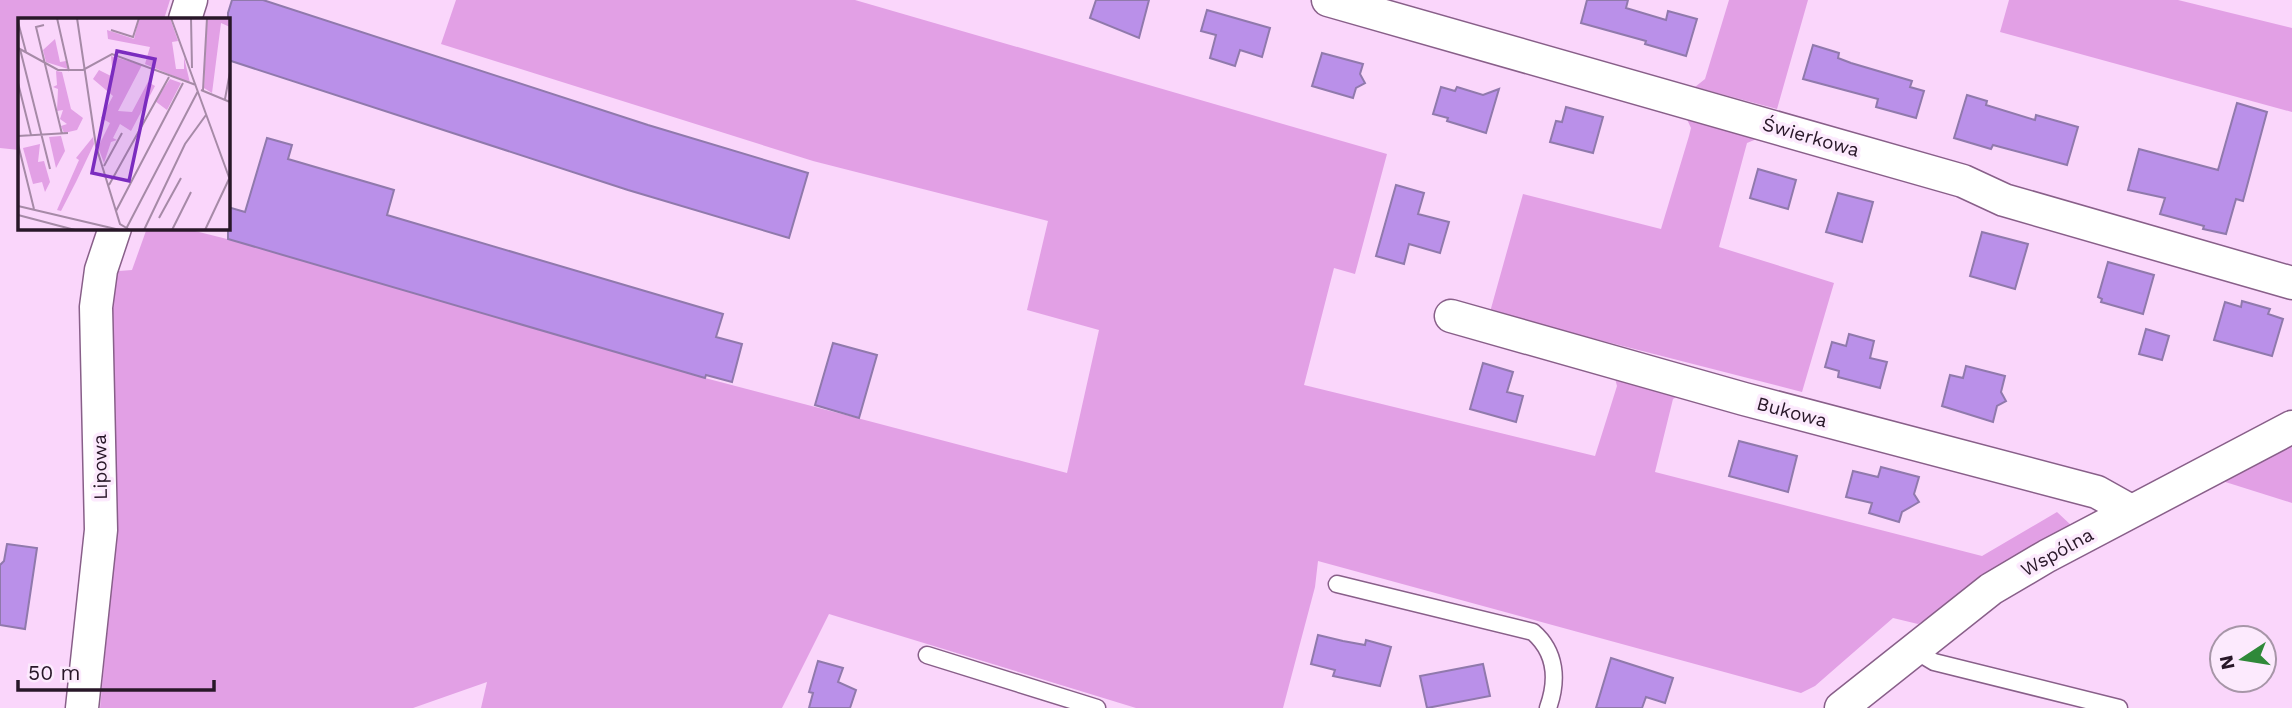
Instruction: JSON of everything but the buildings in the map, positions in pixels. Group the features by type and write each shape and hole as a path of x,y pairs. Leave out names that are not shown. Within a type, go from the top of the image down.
{"street":[{"path":"185,18 191,0"},
{"name":"Świerkowa","path":"1328,0 1964,181 2004,200 2292,283"},
{"name":"Lipowa","path":"82,708 101,530 96,307 101,270 115,229"},
{"name":"Bukowa","path":"1451,316 1744,399 2097,492 2131,511"},
{"name":"Wspólna","path":"1841,708 1992,589 2131,511 2292,427"}],"lane":[{"path":"1337,584 1533,632 1550,652 1554,666 1548,708"},
{"path":"1914,650 1934,662 2119,708"},
{"path":"927,655 1097,708"}],"shaded area":[{"path":"0,0 170,0 164,18 18,18 18,150 0,148"},
{"path":"456,0 855,0 1387,154 1355,274 1334,268 1304,385 1595,456 1617,386 1614,374 1684,392 1673,399 1655,472 1982,556 2057,512 2073,527 1918,624 1893,618 1815,686 1801,693 1318,561 1315,587 1283,708 1136,708 829,614 782,708 481,708 487,682 413,708 100,708 118,516 107,344 114,277 119,271 132,270 147,229 187,229 239,242 705,378 1067,473 1099,330 1027,310 1048,221 813,161 441,44"},
{"path":"1729,0 1808,0 1777,109 1695,87 1705,79"},
{"path":"2009,0 2178,0 2292,28 2292,112 2000,32"},
{"path":"1685,115 1759,138 1747,143 1719,247 1834,283 1802,392 1490,312 1523,194 1661,229 1691,128"},
{"path":"2292,440 2292,503 2219,480"}]}
